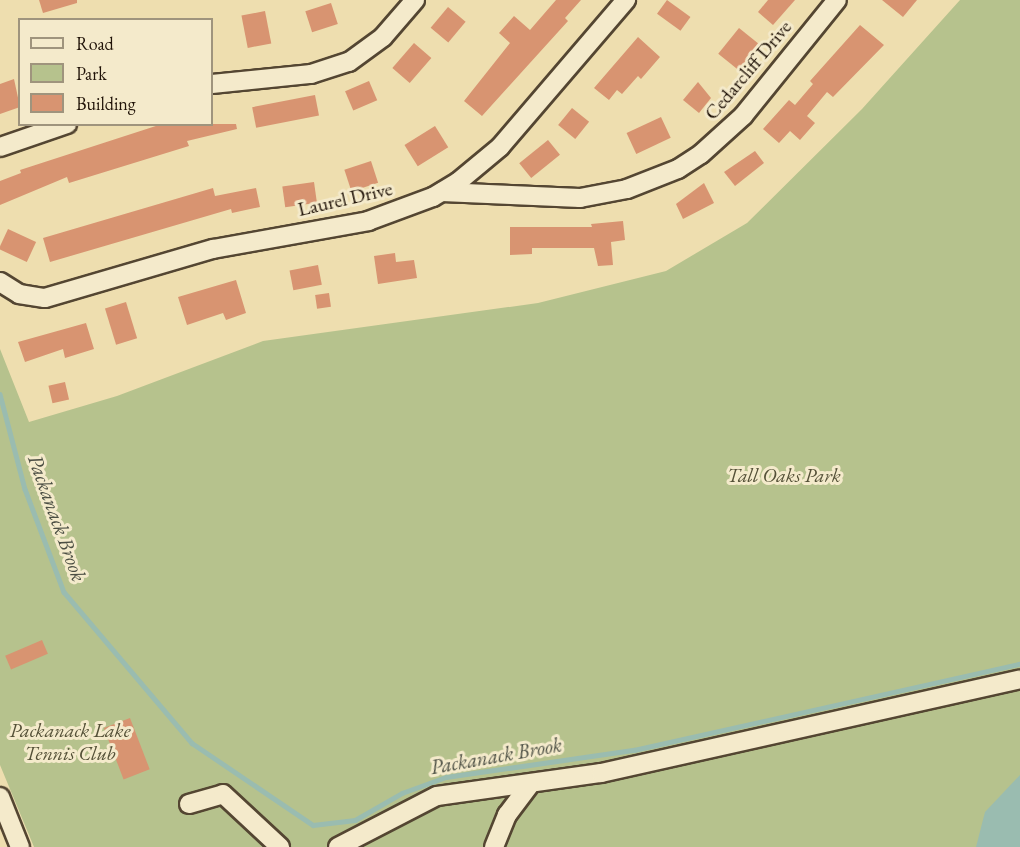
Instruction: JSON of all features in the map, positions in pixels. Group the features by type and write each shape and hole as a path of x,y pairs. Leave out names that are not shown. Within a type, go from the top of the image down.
{"street":[{"path":"213,84 311,74 349,62 383,38 415,0"},
{"name":"Laurel Drive","path":"0,282 32,297 52,296 213,249 368,221 406,209 442,192 500,147 626,0"},
{"name":"Cedarcliff Drive","path":"442,192 580,198 627,189 678,169 716,142 743,116 837,0"},
{"path":"0,147 61,126"},
{"path":"338,847 437,796 529,786 848,721 1020,680"},
{"path":"494,847 507,815 529,786"},
{"path":"189,804 223,794 280,847"},
{"path":"0,797 20,847"}],"green space":[{"name":"Tall Oaks Park","path":"960,0 1020,0 1020,847 34,847 0,765 0,349 29,422 117,396 263,341 538,303 666,271 747,223 862,109"}],"water":[{"path":"1020,775 1020,847 976,847 985,812"}],"building":[{"path":"39,0 77,0 77,3 43,13"},
{"path":"556,0 581,0 565,18 568,21 482,116 464,101 510,43 499,33 514,16 530,30"},
{"path":"667,0 690,17 680,31 657,14"},
{"path":"768,0 795,0 773,25 758,12"},
{"path":"882,0 917,0 903,17"},
{"path":"331,3 338,24 312,32 305,11"},
{"path":"448,7 466,22 448,42 431,28"},
{"path":"265,11 271,43 248,48 241,16"},
{"path":"860,25 884,45 833,97 827,92 807,116 815,123 800,140 790,131 779,143 763,129 789,100 795,105 813,84 810,81"},
{"path":"739,28 759,44 738,70 718,54"},
{"path":"638,37 660,57 641,79 638,76 622,94 617,90 609,100 594,88"},
{"path":"414,43 431,58 410,83 392,68"},
{"path":"14,79 18,108 0,114 0,84"},
{"path":"369,81 377,100 353,110 345,91"},
{"path":"698,82 711,98 699,113 683,100"},
{"path":"315,95 319,116 256,128 252,107"},
{"path":"572,108 589,122 575,139 558,125"},
{"path":"661,117 671,138 636,154 627,133"},
{"path":"236,124 237,129 187,141 189,146 69,183 67,177 0,205 0,181 21,173 20,170 156,126"},
{"path":"435,126 448,147 418,166 404,145"},
{"path":"548,140 560,155 531,178 519,163"},
{"path":"755,151 764,163 735,186 724,172"},
{"path":"371,161 378,183 351,192 344,170"},
{"path":"314,182 317,203 285,207 282,186"},
{"path":"704,183 714,203 683,219 676,204"},
{"path":"213,188 215,196 256,188 260,207 232,213 231,209 50,262 43,238"},
{"path":"623,221 625,240 611,242 613,265 598,266 594,248 532,248 532,254 510,255 510,227 592,227 591,224"},
{"path":"8,229 36,242 27,262 0,250"},
{"path":"395,253 396,262 414,260 417,278 378,284 374,256"},
{"path":"318,265 322,285 293,290 290,271"},
{"path":"236,280 246,313 226,320 223,313 187,325 178,297"},
{"path":"329,293 331,307 317,309 315,295"},
{"path":"126,302 137,338 116,345 105,308"},
{"path":"86,323 94,349 65,358 63,349 25,362 18,342"},
{"path":"65,382 69,400 52,403 48,386"},
{"path":"42,640 48,654 11,669 5,656"},
{"path":"130,718 150,769 124,779 104,728"}],"waterway":[{"name":"Packanack Brook","path":"0,394 25,489 64,592 192,743 313,825 355,820 402,793 446,777 634,750 1020,664"}],"park label":[{"name":"Packanack Lake Tennis Club","path":"70,742"}]}
